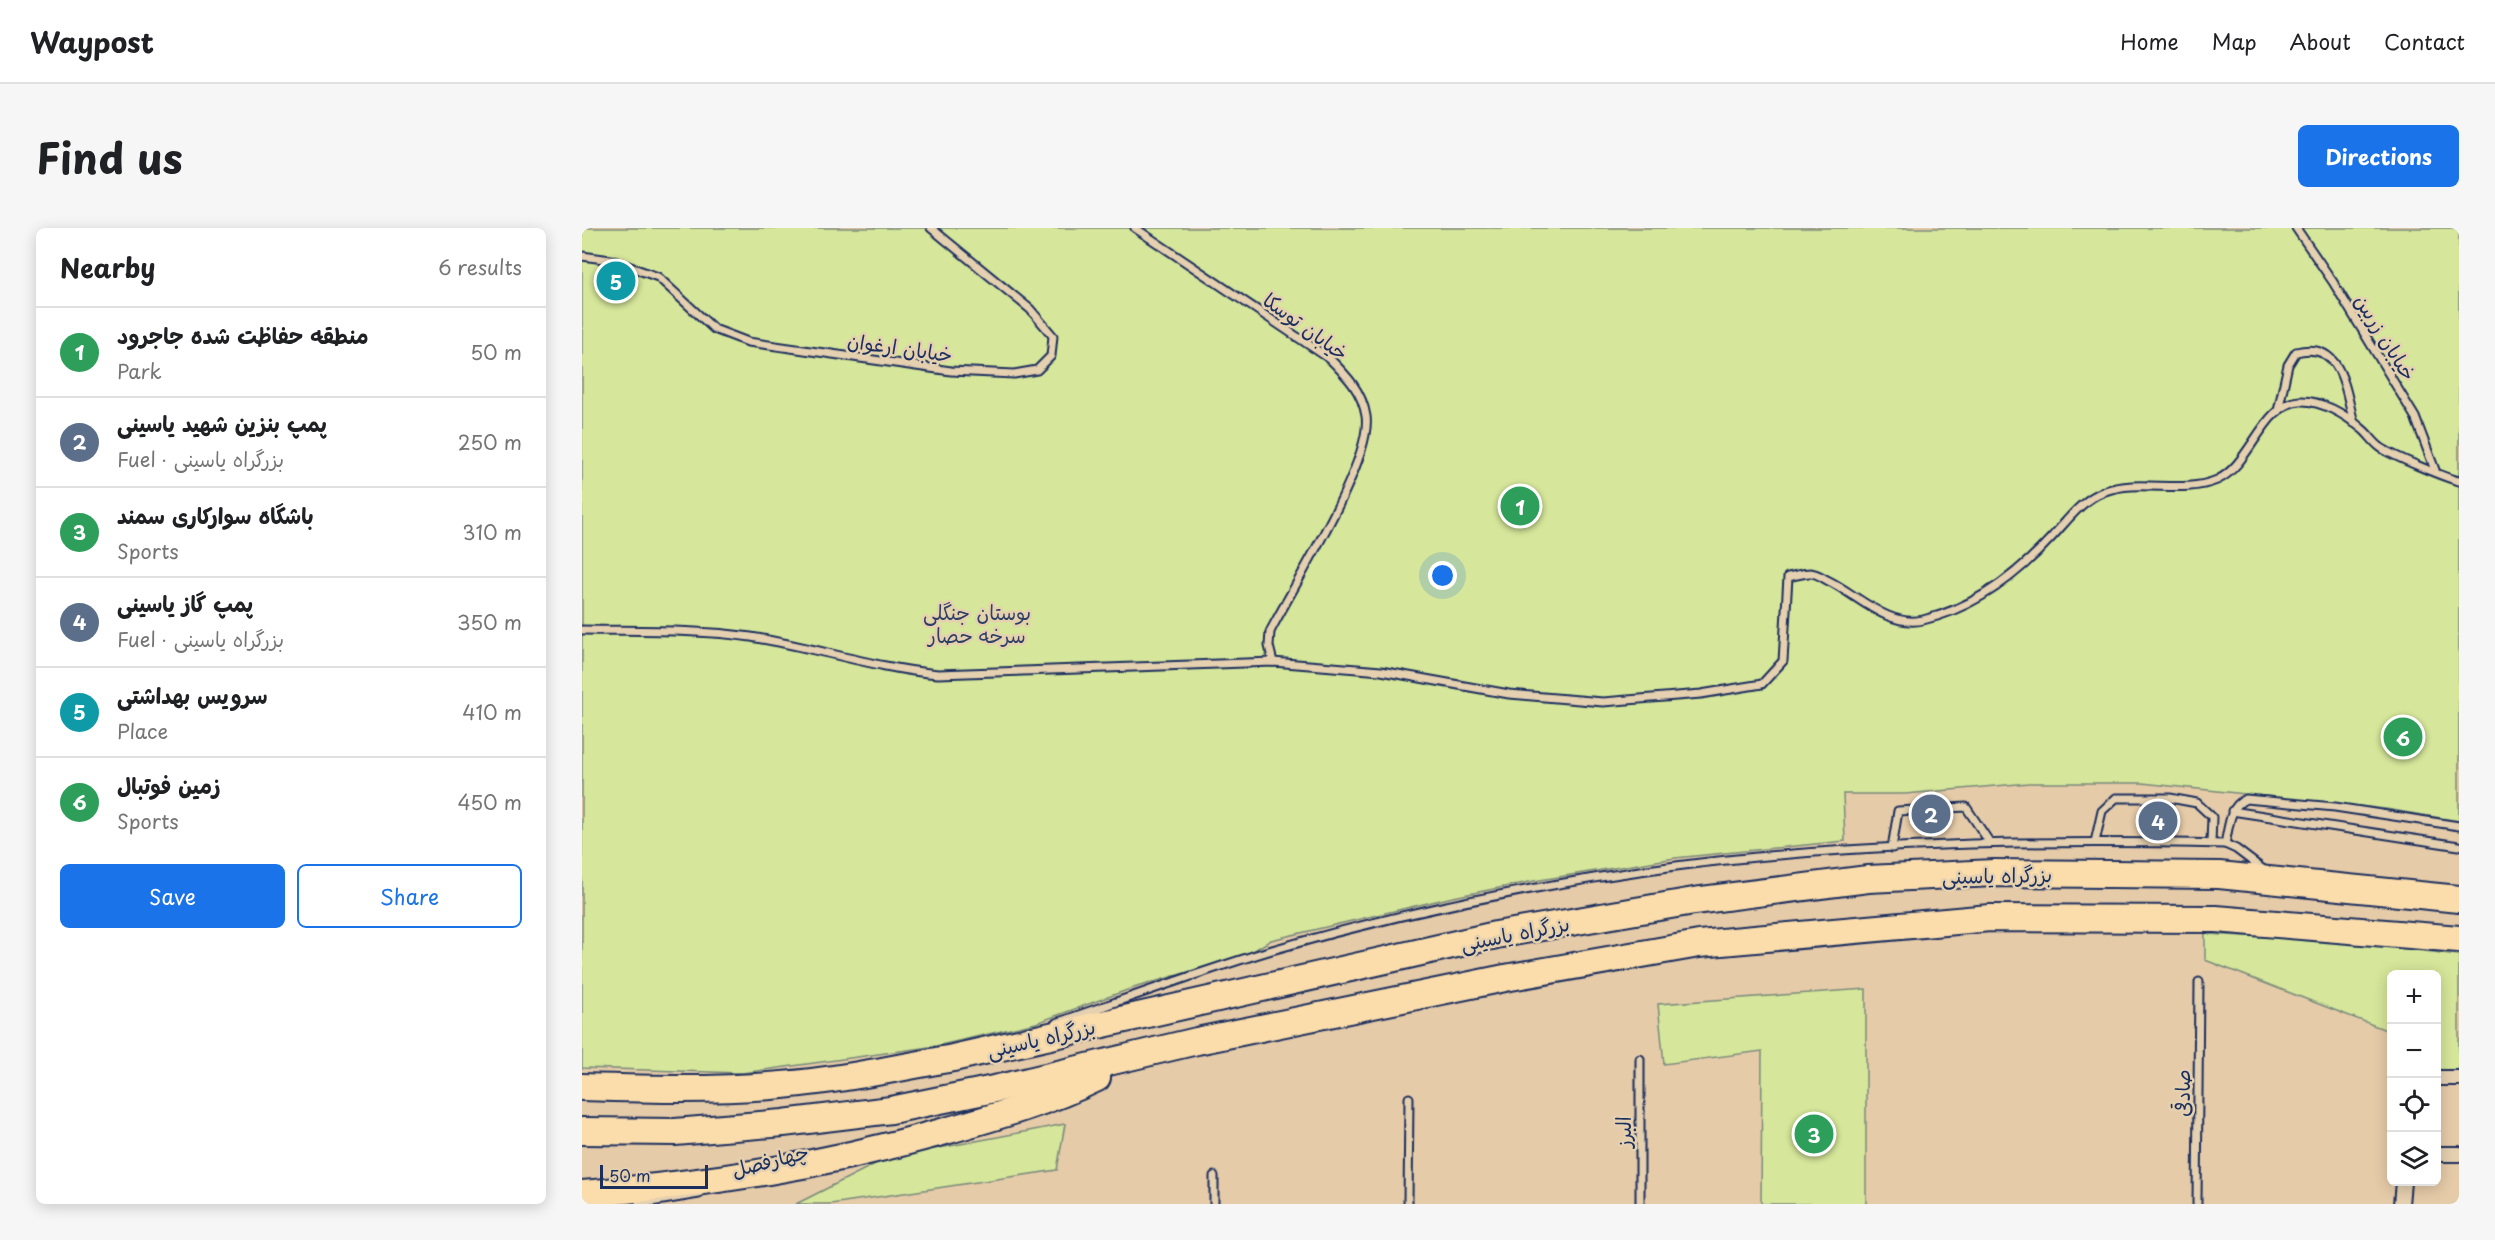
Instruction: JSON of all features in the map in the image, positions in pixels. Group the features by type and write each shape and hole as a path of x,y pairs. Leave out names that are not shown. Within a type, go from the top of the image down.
{"highway":[{"name":"بزرگراه یاسینی","path":"582,1087 675,1089 783,1085 953,1058 1496,935 1694,901 1868,879 1994,873 2219,875 2459,899"},
{"name":"بزرگراه یاسینی","path":"582,1131 675,1132 783,1123 891,1110 1137,1057 1197,1041 1504,978 1699,944 1990,918 2216,919 2459,939"},
{"path":"582,1194 685,1184 838,1160 986,1120 1046,1100 1137,1057"}],"street":[{"path":"2441,1078 2459,1078"},
{"path":"2441,1154 2459,1154"},
{"path":"2401,1204 2403,1186"}],"lane":[{"name":"خیابان ارغوان","path":"582,256 610,260 658,277 714,328 748,342 951,371 1014,374 1037,370 1051,356 1053,336 1030,309 931,228"},
{"name":"خیابان توسکا","path":"1135,228 1330,359 1353,383 1362,401 1366,418 1365,443 1343,496 1270,632 1269,646 1273,662"},
{"name":"خیابان زربین","path":"2296,228 2333,282 2415,417 2435,470"},
{"path":"582,630 749,636 832,652 895,670 938,674 1273,662 1381,671 1509,694 1603,702 1701,694 1762,684 1783,661 1788,577 1813,573 1863,600 1891,619 1904,623 1924,620 1989,592 2020,570 2080,506 2104,491 2136,486 2182,488 2217,480 2244,455 2278,411 2288,365 2296,352 2310,348 2325,352 2334,362 2344,386 2354,423"},
{"path":"2278,411 2299,401 2317,403 2354,423 2381,448 2459,481"},
{"path":"2095,842 2102,811 2116,798 2169,798 2197,803 2212,817 2211,843"},
{"path":"2225,844 2232,811 2238,802 2246,799 2335,807 2459,826"},
{"path":"1892,848 1898,811 1933,808 1966,807 1990,843"},
{"path":"2232,811 2459,846"},
{"path":"1053,1024 1272,950 1437,909 1675,866 1892,848 1990,843 2211,843 2225,844 2236,849 2279,881"},
{"name":"صادقی","path":"2197,1204 2199,982"},
{"path":"953,1058 1031,1031"},
{"name":"البرز","path":"1640,1059 1640,1204"},
{"path":"1408,1204 1409,1098"},
{"name":"چهارفصل","path":"742,1185 838,1160"},
{"path":"1214,1176 1214,1204"},
{"name":"چهارفصل","path":"639,1204 711,1191"}],"green space":[{"name":"بوستان جنگلی سرخه حصار","path":"582,228 2459,228 2459,821 2386,809 2142,783 2029,783 1905,794 1843,794 1845,841 1675,858 1453,897 1271,940 1248,954 1130,989 1036,1023 936,1046 742,1073 582,1068"},
{"path":"2205,934 2328,940 2459,955 2459,1072 2441,1071 2441,970 2387,970 2387,1030 2205,960"},
{"path":"1866,989 1866,1204 1761,1204 1762,1051 1664,1064 1658,1004"},
{"path":"1065,1124 1057,1170 831,1204 796,1204 887,1158"}],"building":[{"path":"603,272 630,276 627,291 603,286"}],"place":[{"name":"سرویس بهداشتی","path":"616,281"},
{"name":"منطقه حفاظت شده جاجرود","path":"1520,506"},
{"name":"زمین فوتبال","path":"2403,737"},
{"name":"پمپ بنزین شهید یاسینی","path":"1931,814"},
{"name":"پمپ گاز یاسینی","path":"2158,821"},
{"name":"باشگاه سوارکاری سمند","path":"1814,1134"}]}
